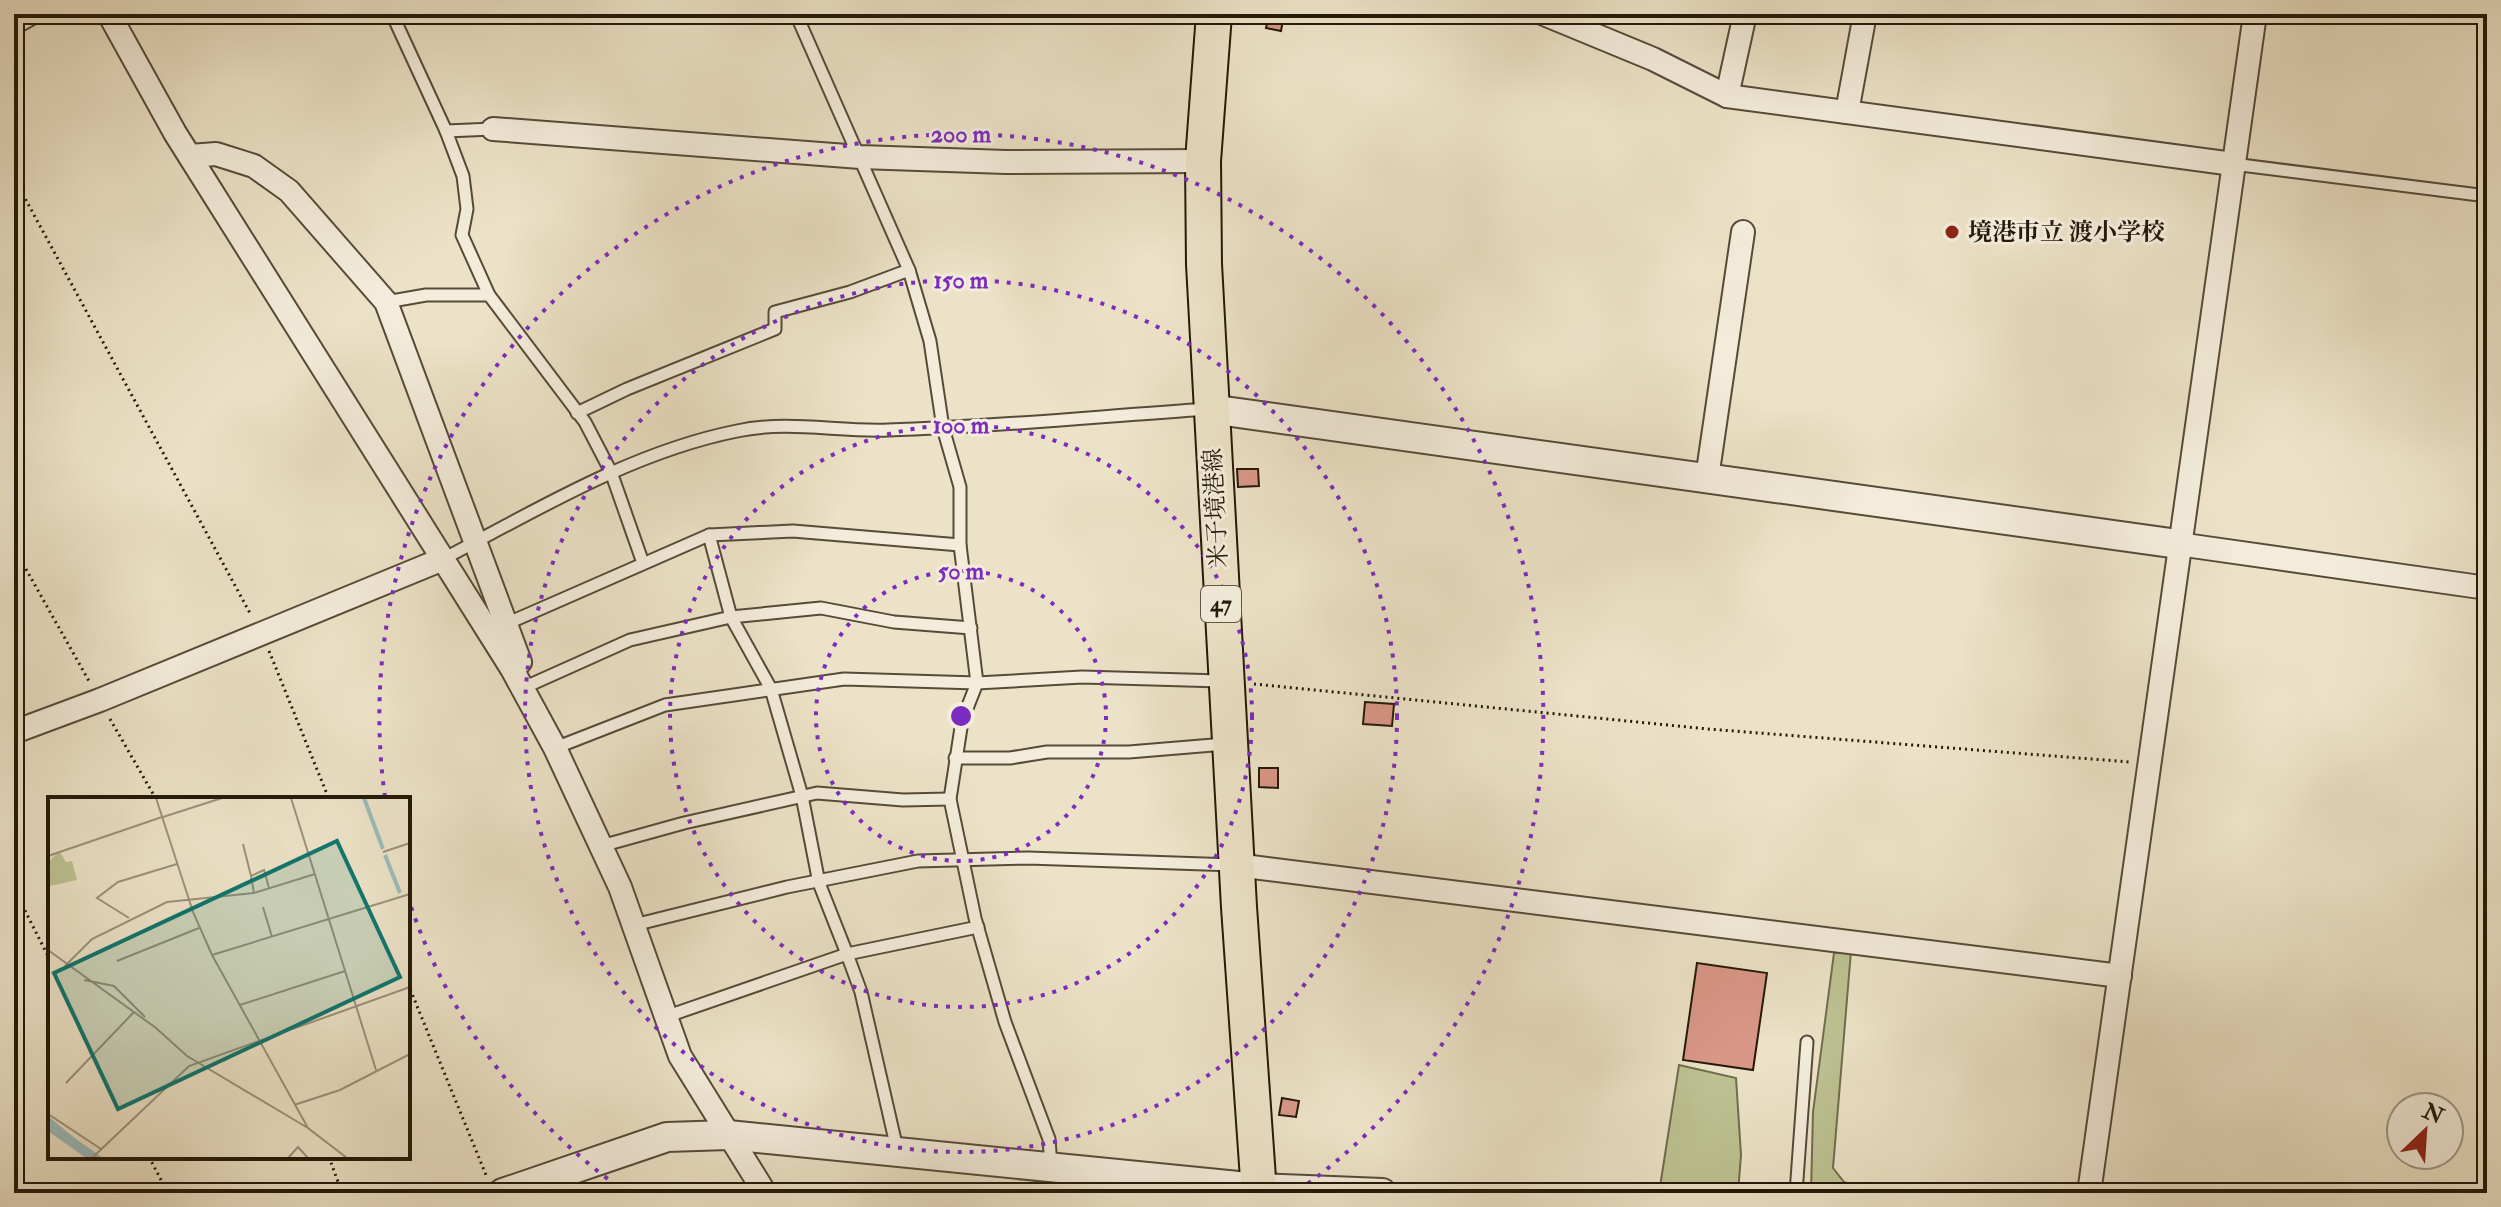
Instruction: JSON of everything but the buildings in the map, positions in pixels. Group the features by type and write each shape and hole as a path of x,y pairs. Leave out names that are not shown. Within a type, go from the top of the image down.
{"main road":[{"name":"米子境港線","path":"1214,14 1203,161 1210,409 1258,1190"}],"street":[{"path":"109,14 190,156 518,678 601,846 634,925 680,1056 765,1193"},
{"path":"1544,14 1653,59 1727,96 2233,164"},
{"path":"1727,96 1745,14"},
{"path":"1847,112 1865,14"},
{"path":"2089,1193 2255,14"},
{"path":"493,129 860,157 1006,162 1203,161"},
{"path":"190,156 216,154 254,166 289,191 386,302 520,662 518,678"},
{"path":"1707,478 1743,232"},
{"path":"1210,409 2487,588"},
{"path":"14,732 100,700 443,559"},
{"path":"1236,865 2120,976"},
{"path":"495,1186 667,1137 728,1135 1258,1190 1382,1193"}],"lane":[{"path":"14,29 41,14"},
{"path":"392,14 446,131 463,176 467,209 462,235 489,295 577,413 611,472 643,563"},
{"path":"796,14 909,270 930,341 943,428 960,487 960,545 977,683 962,721 950,799 978,927 1005,1022 1049,1139 1051,1169"},
{"path":"446,131 493,129"},
{"path":"2233,164 2487,196"},
{"path":"577,413 627,389 775,329 775,312 850,292 909,270"},
{"path":"386,302 426,295 489,295"},
{"path":"443,559 611,472 736,431 788,424 883,431 1210,409"},
{"path":"506,624 709,535 793,531 960,545"},
{"path":"709,535 731,617 771,689 802,796 819,883 861,992 897,1153"},
{"path":"518,678 630,640 731,617 821,608 894,622 971,628"},
{"path":"555,748 665,705 844,679 977,683 1082,677 1226,682"},
{"path":"955,758 1010,758 1047,752 1129,752 1230,745"},
{"path":"601,846 817,793 903,800 950,799"},
{"path":"634,925 787,887 918,861 963,859 1236,865"},
{"path":"665,1017 847,954 978,927"},
{"path":"1796,1193 1807,1042"}],"path":[{"path":"14,178 261,634 328,797"},
{"path":"14,548 155,797"},
{"path":"1226,682 1708,729 2150,764"},
{"path":"14,889 48,956"},
{"path":"410,989 495,1186"},
{"path":"150,1159 168,1193"},
{"path":"330,1159 342,1193"}],"green space":[{"path":"1851,951 1833,1168 1844,1182 1877,1193 1811,1193 1813,1112 1834,953"},
{"path":"1679,1065 1736,1078 1741,1155 1738,1193 1659,1193"}],"place":[{"name":"境港市立 渡小学校","path":"1952,232"}]}
